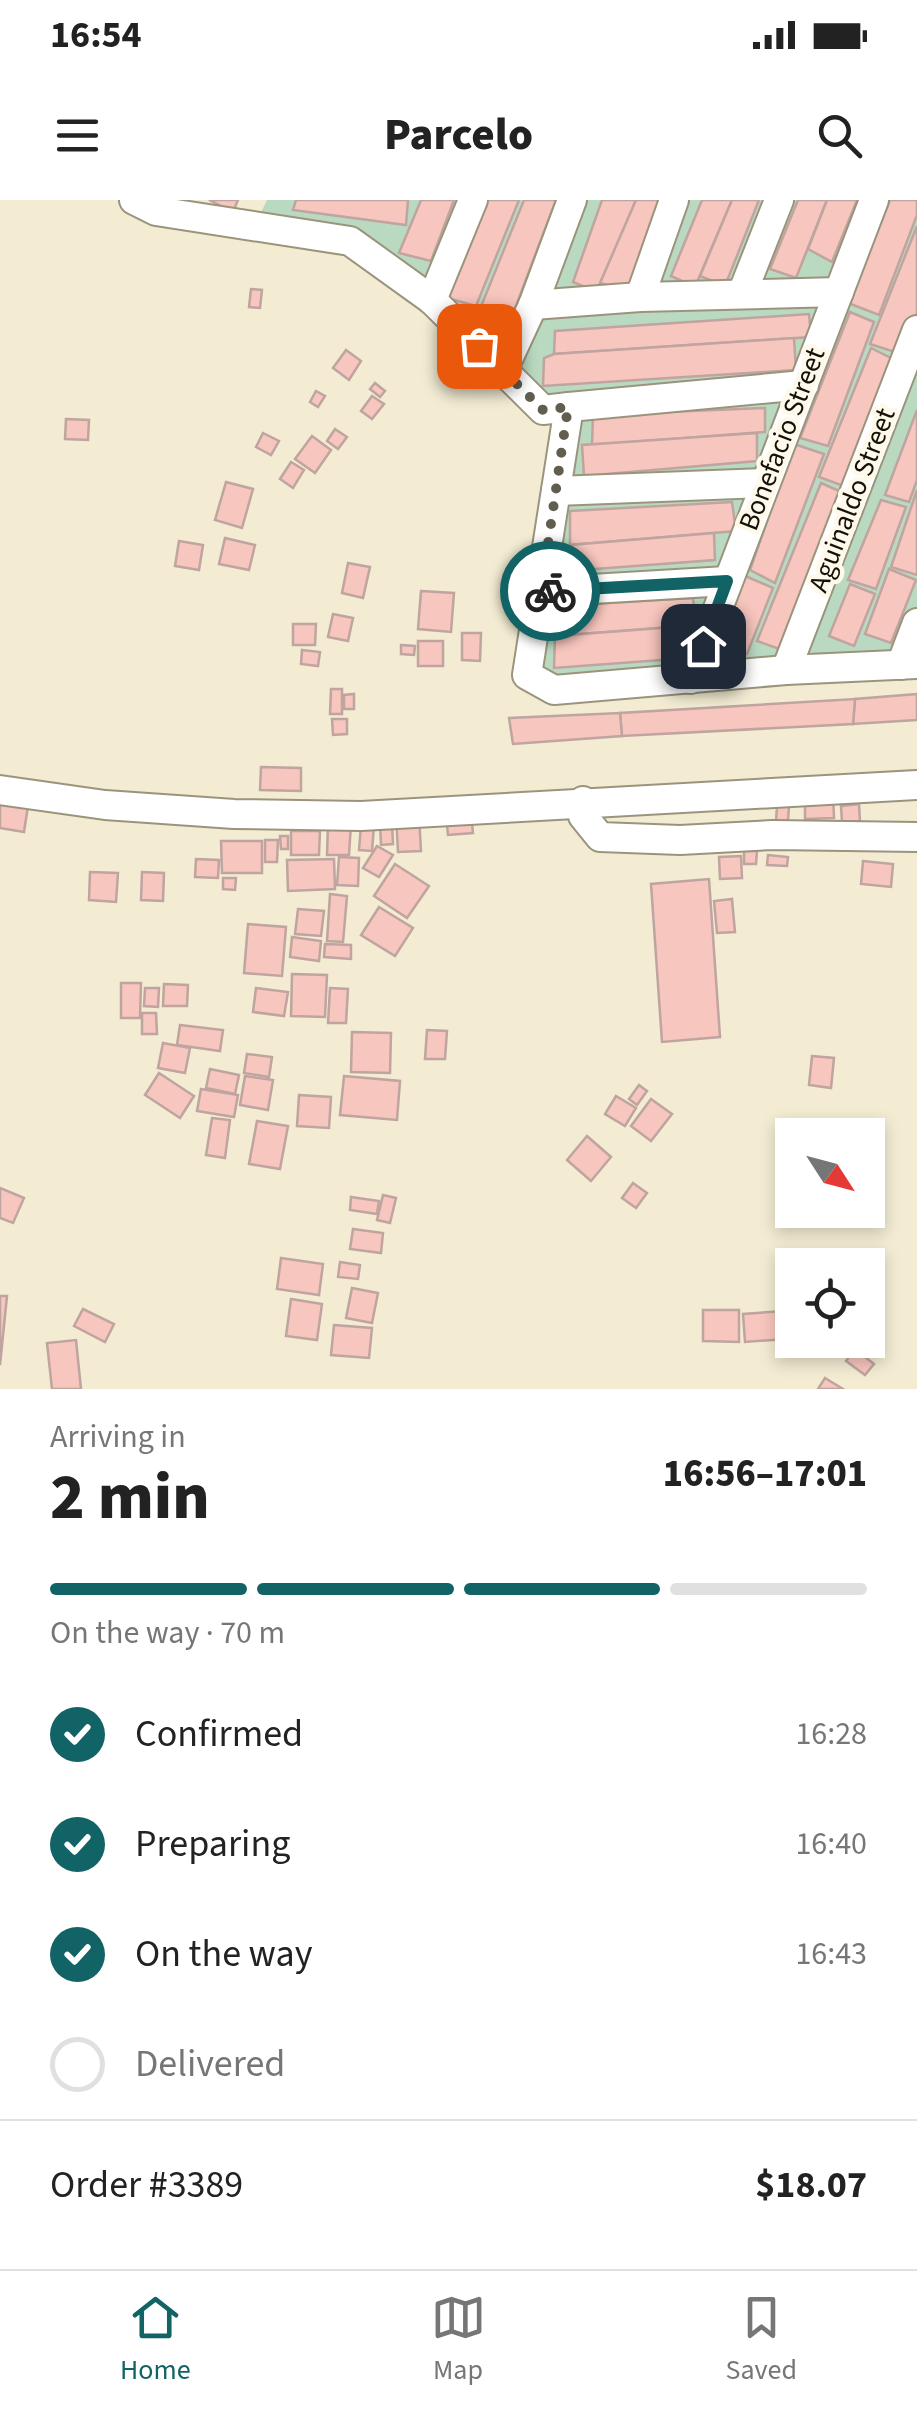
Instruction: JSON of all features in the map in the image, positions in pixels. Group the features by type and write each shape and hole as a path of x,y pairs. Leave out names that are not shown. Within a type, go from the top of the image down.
{"street":[{"path":"254,227 267,200"},
{"path":"432,300 473,200"},
{"path":"502,370 534,306 572,200"},
{"path":"640,297 674,200"},
{"path":"742,294 779,200"},
{"name":"Bonefacio Street","path":"691,679 874,200"},
{"path":"150,204 254,227 350,241 432,300 543,410 804,385"},
{"path":"534,306 640,297 839,292"},
{"name":"Aguinaldo Street","path":"786,670 917,330"},
{"path":"568,407 526,675 554,690 786,670 909,665 917,623"},
{"path":"556,491 765,482"},
{"path":"541,592 727,581"},
{"path":"0,790 106,804 234,814 361,816 917,785"},
{"path":"583,802 583,816 600,837 680,840 773,834 917,838"}],"green space":[{"path":"267,200 917,200 917,664 624,686 527,675 568,407 543,410 350,241 254,227"}],"building":[{"path":"209,200 238,200 233,212"},
{"path":"296,200 408,200 406,225 293,210"},
{"path":"421,200 454,200 431,261 399,253"},
{"path":"486,200 519,200 476,306 447,298"},
{"path":"524,200 556,200 508,327 476,319"},
{"path":"602,200 636,200 597,292 573,282"},
{"path":"636,200 667,200 633,292 600,283"},
{"path":"702,200 732,200 695,287 671,276"},
{"path":"732,200 759,200 725,286 700,276"},
{"path":"798,200 827,200 796,278 770,269"},
{"path":"827,200 857,200 832,262 808,249"},
{"path":"890,200 917,200 917,215 879,315 848,303"},
{"path":"917,226 917,313 901,354 870,344"},
{"path":"251,289 262,290 260,308 249,307"},
{"path":"850,312 874,322 828,446 800,438"},
{"path":"809,314 811,337 554,354 555,331"},
{"path":"794,338 796,370 543,386 544,358 554,354"},
{"path":"871,348 897,361 849,488 819,477"},
{"path":"346,350 361,361 349,380 333,368"},
{"path":"375,383 385,391 380,397 370,389"},
{"path":"316,391 325,396 318,407 310,402"},
{"path":"372,396 384,404 372,419 361,411"},
{"path":"765,408 765,432 592,445 593,415"},
{"path":"917,410 917,480 909,502 885,495"},
{"path":"66,419 89,420 88,440 65,439"},
{"path":"335,429 347,437 338,449 327,441"},
{"path":"263,433 279,441 271,455 256,447"},
{"path":"757,433 757,461 584,476 582,445"},
{"path":"312,436 331,450 315,473 295,459"},
{"path":"794,444 824,454 775,583 750,570"},
{"path":"291,462 304,470 293,488 280,479"},
{"path":"226,482 253,489 242,528 215,520"},
{"path":"821,483 846,494 785,651 757,641"},
{"path":"917,490 917,575 891,567"},
{"path":"881,500 906,507 876,589 848,580"},
{"path":"732,502 736,531 570,545 570,511"},
{"path":"714,533 715,560 568,571 570,545"},
{"path":"225,538 255,545 249,570 219,564"},
{"path":"179,541 203,545 199,570 175,566"},
{"path":"348,563 370,567 363,598 342,593"},
{"path":"889,569 916,580 891,643 865,634"},
{"path":"743,575 773,588 747,654 721,644"},
{"path":"850,584 875,594 854,646 829,636"},
{"path":"421,591 454,593 451,632 418,629"},
{"path":"693,598 696,625 555,636 558,606"},
{"path":"333,614 353,618 348,641 328,637"},
{"path":"293,624 316,624 315,645 293,645"},
{"path":"688,626 688,658 554,668 555,636"},
{"path":"462,633 481,633 480,661 462,660"},
{"path":"418,641 443,641 443,666 418,666"},
{"path":"401,645 415,646 414,655 401,654"},
{"path":"302,650 320,652 318,666 301,664"},
{"path":"331,689 342,689 342,714 330,714"},
{"path":"354,694 354,709 344,709 344,695"},
{"path":"917,694 917,720 853,724 855,699"},
{"path":"855,699 853,724 622,736 620,713"},
{"path":"620,713 622,736 513,744 509,718"},
{"path":"332,719 347,719 347,734 333,735"},
{"path":"261,767 301,768 301,791 260,790"},
{"path":"833,794 834,818 805,819 805,796"},
{"path":"0,801 28,806 24,832 0,828"},
{"path":"859,804 860,821 842,822 841,806"},
{"path":"777,806 789,806 788,821 776,821"},
{"path":"471,812 473,833 448,835 446,814"},
{"path":"419,815 421,851 398,852 396,816"},
{"path":"380,822 392,822 393,844 381,845"},
{"path":"328,823 351,824 349,855 327,855"},
{"path":"361,825 374,826 372,851 359,850"},
{"path":"291,831 320,831 319,855 291,855"},
{"path":"280,836 288,836 288,849 281,849"},
{"path":"265,840 278,840 277,862 265,862"},
{"path":"221,841 262,841 262,873 222,873"},
{"path":"377,846 393,855 379,877 363,868"},
{"path":"744,851 757,851 756,864 744,864"},
{"path":"768,855 788,857 787,866 767,865"},
{"path":"741,856 742,878 720,879 719,857"},
{"path":"339,857 359,858 358,886 337,885"},
{"path":"196,859 219,860 218,878 195,877"},
{"path":"334,859 335,889 288,891 287,860"},
{"path":"863,861 893,864 891,887 861,884"},
{"path":"395,864 429,886 407,918 374,896"},
{"path":"90,872 118,873 116,902 89,900"},
{"path":"142,872 164,873 163,901 141,900"},
{"path":"223,878 236,878 235,890 223,889"},
{"path":"709,879 720,1037 662,1042 651,884"},
{"path":"330,894 347,896 343,942 327,941"},
{"path":"732,899 735,932 717,933 714,901"},
{"path":"379,907 413,928 395,956 361,935"},
{"path":"298,909 324,911 321,936 295,934"},
{"path":"248,924 286,927 282,976 244,973"},
{"path":"292,937 321,941 319,961 290,957"},
{"path":"325,944 351,945 351,959 324,957"},
{"path":"292,974 327,975 325,1017 291,1016"},
{"path":"121,983 141,983 140,1018 121,1018"},
{"path":"164,984 188,985 187,1006 163,1006"},
{"path":"145,988 159,988 158,1007 144,1006"},
{"path":"256,988 288,992 284,1016 253,1012"},
{"path":"330,988 348,989 346,1023 328,1023"},
{"path":"142,1013 156,1013 157,1034 142,1034"},
{"path":"180,1025 223,1030 220,1051 177,1045"},
{"path":"427,1030 447,1031 445,1059 425,1059"},
{"path":"352,1032 391,1033 390,1073 351,1072"},
{"path":"163,1043 190,1048 185,1073 158,1068"},
{"path":"247,1054 272,1057 269,1077 244,1073"},
{"path":"812,1056 834,1058 831,1088 809,1085"},
{"path":"210,1069 239,1075 235,1094 206,1088"},
{"path":"159,1073 194,1096 180,1118 145,1095"},
{"path":"245,1076 273,1080 268,1110 240,1105"},
{"path":"344,1076 400,1081 397,1120 340,1115"},
{"path":"639,1085 647,1091 637,1105 629,1099"},
{"path":"201,1089 238,1095 234,1117 197,1111"},
{"path":"299,1095 331,1097 329,1128 297,1126"},
{"path":"616,1096 636,1108 625,1126 605,1114"},
{"path":"651,1099 672,1114 651,1141 631,1126"},
{"path":"212,1118 230,1120 225,1158 206,1155"},
{"path":"257,1121 288,1126 280,1169 249,1164"},
{"path":"587,1136 611,1157 591,1181 567,1160"},
{"path":"633,1183 647,1193 636,1208 622,1198"},
{"path":"0,1188 24,1198 13,1223 0,1218"},
{"path":"383,1195 396,1198 390,1223 377,1220"},
{"path":"351,1197 379,1201 377,1214 350,1210"},
{"path":"353,1229 383,1233 381,1253 350,1249"},
{"path":"281,1258 323,1264 319,1295 277,1289"},
{"path":"340,1262 360,1265 358,1279 338,1277"},
{"path":"352,1288 378,1293 372,1323 346,1318"},
{"path":"0,1296 7,1296 0,1365"},
{"path":"291,1299 322,1304 317,1340 286,1336"},
{"path":"83,1309 114,1324 105,1342 74,1326"},
{"path":"703,1310 739,1310 739,1342 703,1341"},
{"path":"775,1312 775,1340 745,1342 743,1314"},
{"path":"334,1325 372,1328 369,1358 331,1355"},
{"path":"76,1340 81,1389 52,1389 47,1343"},
{"path":"866,1358 874,1364 865,1375 846,1361"},
{"path":"825,1378 843,1389 818,1389"}],"way so far":[{"path":"479,346 543,410 568,407 541,592 550,591"}],"route":[{"path":"550,591 727,581 703,646"}]}
